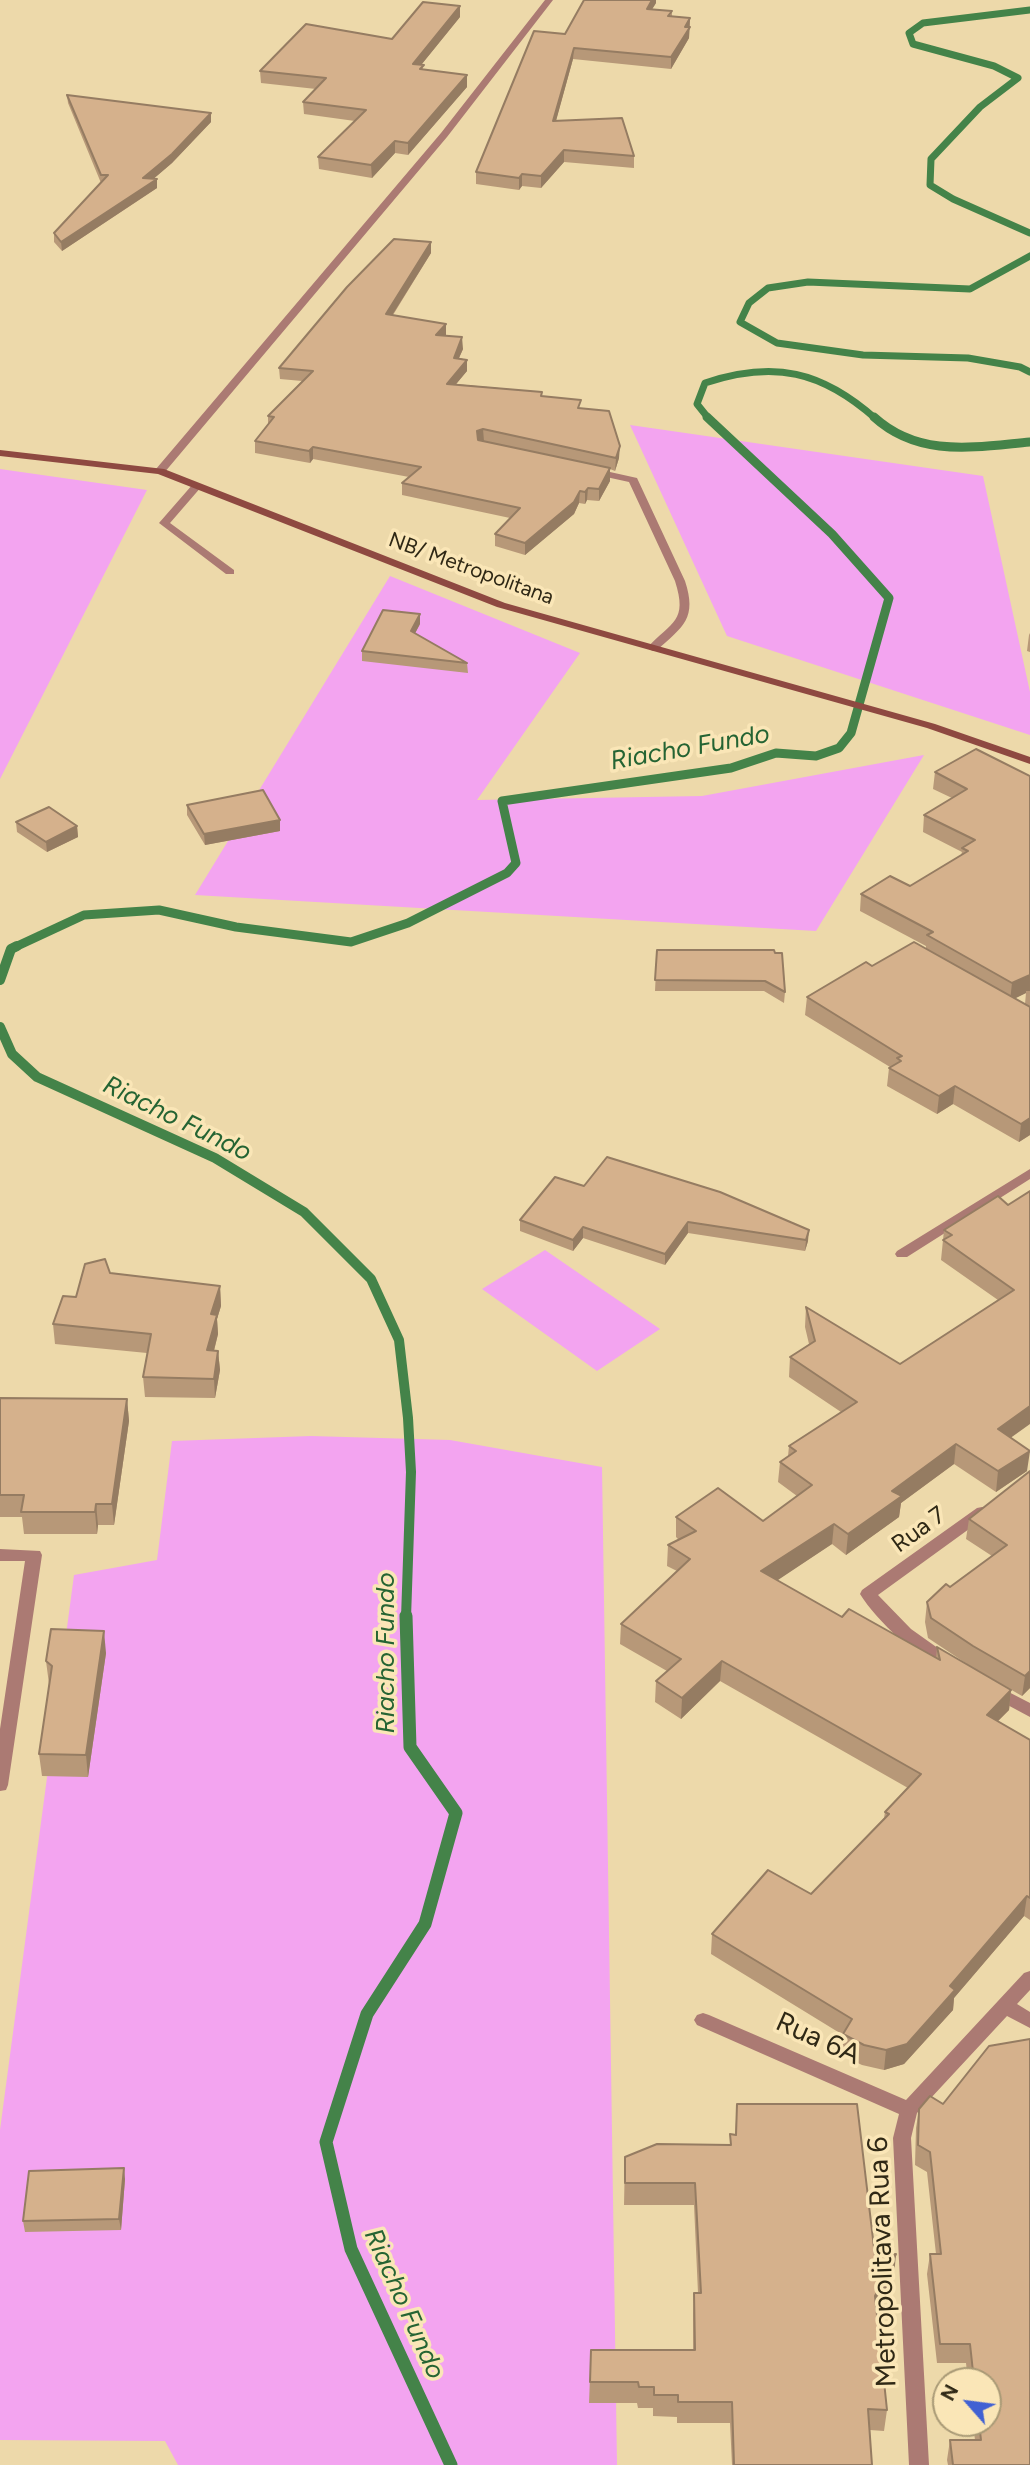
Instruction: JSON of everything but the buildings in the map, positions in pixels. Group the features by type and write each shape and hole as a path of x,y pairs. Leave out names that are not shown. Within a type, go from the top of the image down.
{"street":[{"path":"160,471 444,135 549,0"},
{"name":"NB/ Metropolitana","path":"0,453 160,471 501,605 931,726 1030,761"},
{"path":"578,468 633,480 665,545 687,608 676,626 653,648"},
{"path":"197,486 164,523 230,572"},
{"path":"902,1254 1030,1173"},
{"name":"Rua 7","path":"962,1672 918,1646 888,1619 868,1594 998,1501"},
{"path":"0,1555 34,1555 0,1784"},
{"path":"985,1685 1030,1711"},
{"name":"Metropolitava Rua 6","path":"919,2465 902,2138 909,2110 1030,1978"},
{"path":"1006,2006 1030,2021"},
{"name":"Rua 6A","path":"704,2020 909,2110"}],"shaded area":[{"path":"630,425 983,476 1030,692 1030,735 727,636"},
{"path":"0,469 147,490 0,779"},
{"path":"390,576 580,653 477,800 702,796 924,755 816,931 195,895"},
{"path":"545,1250 660,1329 597,1371 482,1289"},
{"path":"311,1436 450,1440 602,1467 617,2465 178,2465 165,2441 0,2440 0,2130 74,1575 157,1560 172,1441"}],"waterway":[{"name":"Riacho Fundo","path":"1030,10 923,23 909,33 913,44 994,66 1018,78 980,107 931,159 930,185 953,199 1030,233"},
{"name":"Riacho Fundo","path":"1030,256 970,289 808,282 768,288 749,303 740,322 777,343 863,355 968,358 1020,367 1030,372"},
{"name":"Riacho Fundo","path":"709,418 697,404 705,383 753,372 775,372 816,380 836,390 876,419"},
{"name":"Riacho Fundo","path":"874,417 891,430 928,444 968,447 1030,442"},
{"name":"Riacho Fundo","path":"13,948 84,915 159,910 236,927 351,942 408,923 507,873 516,863 502,801 731,768 776,753 816,756 839,748 851,733 889,598 832,534 709,418"},
{"name":"Riacho Fundo","path":"13,948 17,946"},
{"name":"Riacho Fundo","path":"0,980 13,948"},
{"name":"Riacho Fundo","path":"0,1027 12,1054 37,1077 215,1158 304,1212 371,1279 399,1340 408,1418 411,1472 406,1617"},
{"name":"Riacho Fundo","path":"406,1617 410,1747 456,1813 425,1924 367,2014 326,2142 351,2249 451,2465"}]}
